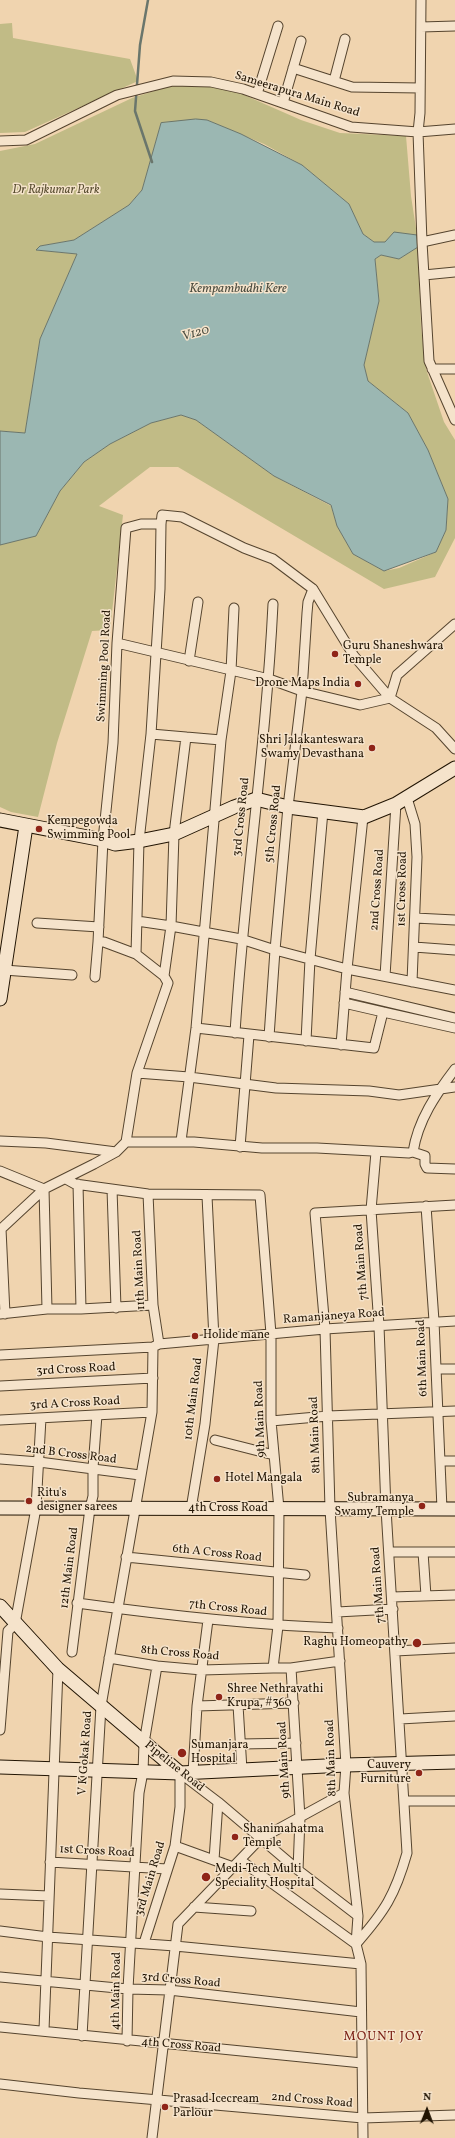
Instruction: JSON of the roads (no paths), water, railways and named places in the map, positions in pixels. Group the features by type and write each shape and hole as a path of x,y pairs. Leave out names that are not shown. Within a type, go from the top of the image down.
{"street":[{"path":"420,0 421,27 418,132 422,242 429,361 455,420"},
{"path":"257,94 278,26"},
{"path":"421,27 455,26"},
{"path":"334,81 345,39"},
{"path":"283,102 301,41"},
{"path":"294,68 352,87 420,88"},
{"name":"Sameerapura Main Road","path":"0,141 26,140 117,95 173,81 211,82 283,102 351,127 418,132 455,129"},
{"path":"422,242 455,235"},
{"path":"424,275 455,272"},
{"path":"432,369 455,369"},
{"path":"136,954 139,841 152,734 160,589 162,516 182,517 244,548 273,558 313,589 354,656 390,698 436,728 455,749"},
{"name":"Swimming Pool Road","path":"95,977 103,840 113,743 117,643 126,528 141,524 161,524"},
{"name":"5th Cross Road","path":"269,1037 274,950 288,807 302,691 307,612 308,602 313,589"},
{"path":"189,661 198,602"},
{"name":"3rd Cross Road","path":"235,1033 241,940 269,679 273,604"},
{"path":"181,1142 196,1028 216,816 221,740 231,671 234,608"},
{"path":"390,698 397,675 455,624"},
{"path":"117,643 156,651 189,661 269,679 302,691 360,705 390,698"},
{"path":"152,734 221,740"},
{"path":"164,976 171,926 174,834 186,737"},
{"path":"0,820 103,840 115,844 174,834 234,807 256,799 288,807 363,817 401,801 455,768"},
{"name":"1st Cross Road","path":"401,801 416,824 417,864 412,982"},
{"name":"2nd Cross Road","path":"385,976 401,801"},
{"path":"306,1041 310,960 323,811"},
{"path":"340,1045 346,969 363,817"},
{"path":"0,999 26,826"},
{"path":"415,918 455,920"},
{"path":"137,921 205,932 241,940 346,969 455,990"},
{"path":"37,923 99,927"},
{"path":"98,942 104,942 136,954 164,976 168,983 166,994 147,1040 137,1073 126,1142 116,1152 44,1189 1,1230 2,1314 47,1309 116,1308 152,1305"},
{"path":"414,947 455,950"},
{"path":"4,970 72,975"},
{"path":"345,992 455,1018"},
{"path":"344,1003 455,1028"},
{"path":"196,1028 374,1048 383,1012"},
{"path":"240,1147 249,1035"},
{"path":"413,1152 415,1140 421,1123 432,1101 455,1070"},
{"path":"137,1073 189,1077 276,1088 369,1091 398,1095 455,1087"},
{"path":"0,1141 46,1144 116,1152"},
{"path":"126,1142 181,1142 240,1147 317,1148 376,1152 413,1152 425,1156 425,1164 428,1168 455,1169"},
{"name":"7th Main Road","path":"356,1944 380,1917 393,1896 407,1853 406,1800 402,1762 386,1508 379,1326 370,1210 376,1152"},
{"path":"0,1171 44,1189"},
{"name":"9th Main Road","path":"66,1179 78,1184 148,1194 207,1196 260,1195 271,1334 271,1421 279,1509 278,1626 273,1668"},
{"path":"78,1184 81,1309"},
{"path":"44,1189 47,1309"},
{"path":"112,1189 116,1308"},
{"name":"11th Main Road","path":"140,1475 152,1412 156,1346 152,1305 148,1194"},
{"name":"10th Main Road","path":"191,1509 205,1424 214,1339 207,1196"},
{"path":"370,1210 455,1205"},
{"name":"6th Main Road","path":"426,1206 434,1321 440,1461 449,1509"},
{"name":"8th Main Road","path":"363,2138 360,1964 356,1944 358,1916 344,1793 346,1765 330,1509 325,1329 315,1212 370,1210"},
{"name":"Ramanjaneya Road","path":"0,1355 156,1346 325,1329 434,1321 455,1321"},
{"path":"436,1369 455,1369"},
{"name":"3rd Cross Road","path":"0,1386 153,1378"},
{"path":"271,1421 383,1413 455,1411"},
{"name":"3rd A Cross Road","path":"0,1420 152,1412"},
{"name":"12th Main Road","path":"72,1652 90,1508 94,1496 93,1468 97,1415"},
{"path":"0,1730 2,1688 8,1631 15,1624 36,1508 41,1418"},
{"path":"215,1440 274,1455"},
{"name":"2nd B Cross Road","path":"0,1459 93,1468 140,1475"},
{"path":"440,1461 455,1461"},
{"name":"V K Gokak Road","path":"82,2036 102,1706 140,1475"},
{"name":"4th Cross Road","path":"0,1508 449,1509"},
{"path":"389,1552 455,1552"},
{"path":"423,1552 426,1596"},
{"name":"6th A Cross Road","path":"126,1557 305,1575"},
{"path":"392,1597 455,1596"},
{"name":"7th Cross Road","path":"77,1603 208,1620 278,1626 338,1628"},
{"name":"Pipeline Road","path":"0,1606 58,1669 144,1743 187,1772 260,1839 358,1916"},
{"path":"337,1612 393,1609"},
{"name":"3rd Main Road","path":"144,1943 175,1846 197,1706 208,1620"},
{"path":"395,1651 455,1648"},
{"name":"8th Cross Road","path":"109,1658 157,1666 202,1670 273,1668"},
{"path":"273,1668 291,1668 340,1661"},
{"path":"135,1866 139,1793 143,1772 144,1743 157,1666"},
{"name":"9th Main Road","path":"291,1668 300,1818 298,1870"},
{"path":"44,2030 58,1669"},
{"path":"197,1706 294,1703"},
{"path":"238,1705 242,1770"},
{"path":"400,1719 455,1716"},
{"path":"241,1744 296,1743"},
{"path":"0,1767 54,1770 187,1772 402,1762 455,1762"},
{"path":"152,2138 158,2099 169,1990 178,1924 260,1839 344,1793"},
{"path":"406,1800 455,1801"},
{"path":"214,1860 218,1802"},
{"path":"175,1846 233,1867"},
{"path":"240,1860 356,1944"},
{"name":"1st Cross Road","path":"50,1862 92,1863 167,1869"},
{"name":"4th Main Road","path":"127,2041 130,1942 135,1866"},
{"path":"0,1894 49,1896"},
{"path":"194,1907 251,1911"},
{"path":"0,1931 48,1937 144,1943 360,1964"},
{"name":"3rd Cross Road","path":"0,1977 128,1989 169,1990 361,2012"},
{"name":"4th Cross Road","path":"0,2026 127,2041 163,2043 362,2063"},
{"name":"2nd Cross Road","path":"0,2084 79,2094 158,2099 363,2118 455,2115"}],"water":[{"name":"Kempambudhi Kere","path":"196,119 207,120 241,134 302,165 349,204 363,234 374,242 385,242 394,232 417,235 418,247 399,259 381,255 375,259 379,301 364,365 368,381 408,413 428,450 448,499 446,530 436,552 384,571 353,554 337,526 331,505 274,476 196,420 181,415 151,423 110,444 84,462 60,491 36,536 0,545 0,431 25,433 40,339 77,254 36,250 40,246 74,240 129,205 142,190 161,123"}],"waterway":[{"path":"148,0 140,45 135,111 152,162"}],"place":[{"name":"Guru Shaneshwara Temple","path":"335,654"},
{"name":"Drone Maps India","path":"358,684"},
{"name":"Shri Jalakanteswara Swamy Devasthana","path":"372,748"},
{"name":"Kempegowda Swimming Pool","path":"39,829"},
{"name":"Holide mane","path":"195,1336"},
{"name":"Hotel Mangala","path":"217,1479"},
{"name":"Ritu's designer sarees","path":"29,1501"},
{"name":"Subramanya Swamy Temple","path":"422,1506"},
{"name":"Raghu Homeopathy","path":"417,1643"},
{"name":"Shree Nethravathi Krupa, #360","path":"219,1697"},
{"name":"Sumanjara Hospital","path":"182,1753"},
{"name":"Cauvery Furniture","path":"419,1773"},
{"name":"Shanimahatma Temple","path":"235,1837"},
{"name":"Medi-Tech Multi Speciality Hospital","path":"206,1877"},
{"name":"Prasad Icecream Parlour","path":"165,2107"}],"district":[{"name":"MOUNT JOY","path":"384,2038"}],"park label":[{"name":"Dr Rajkumar Park","path":"56,191"}],"water label":[{"name":"V120","path":"196,334"}]}
